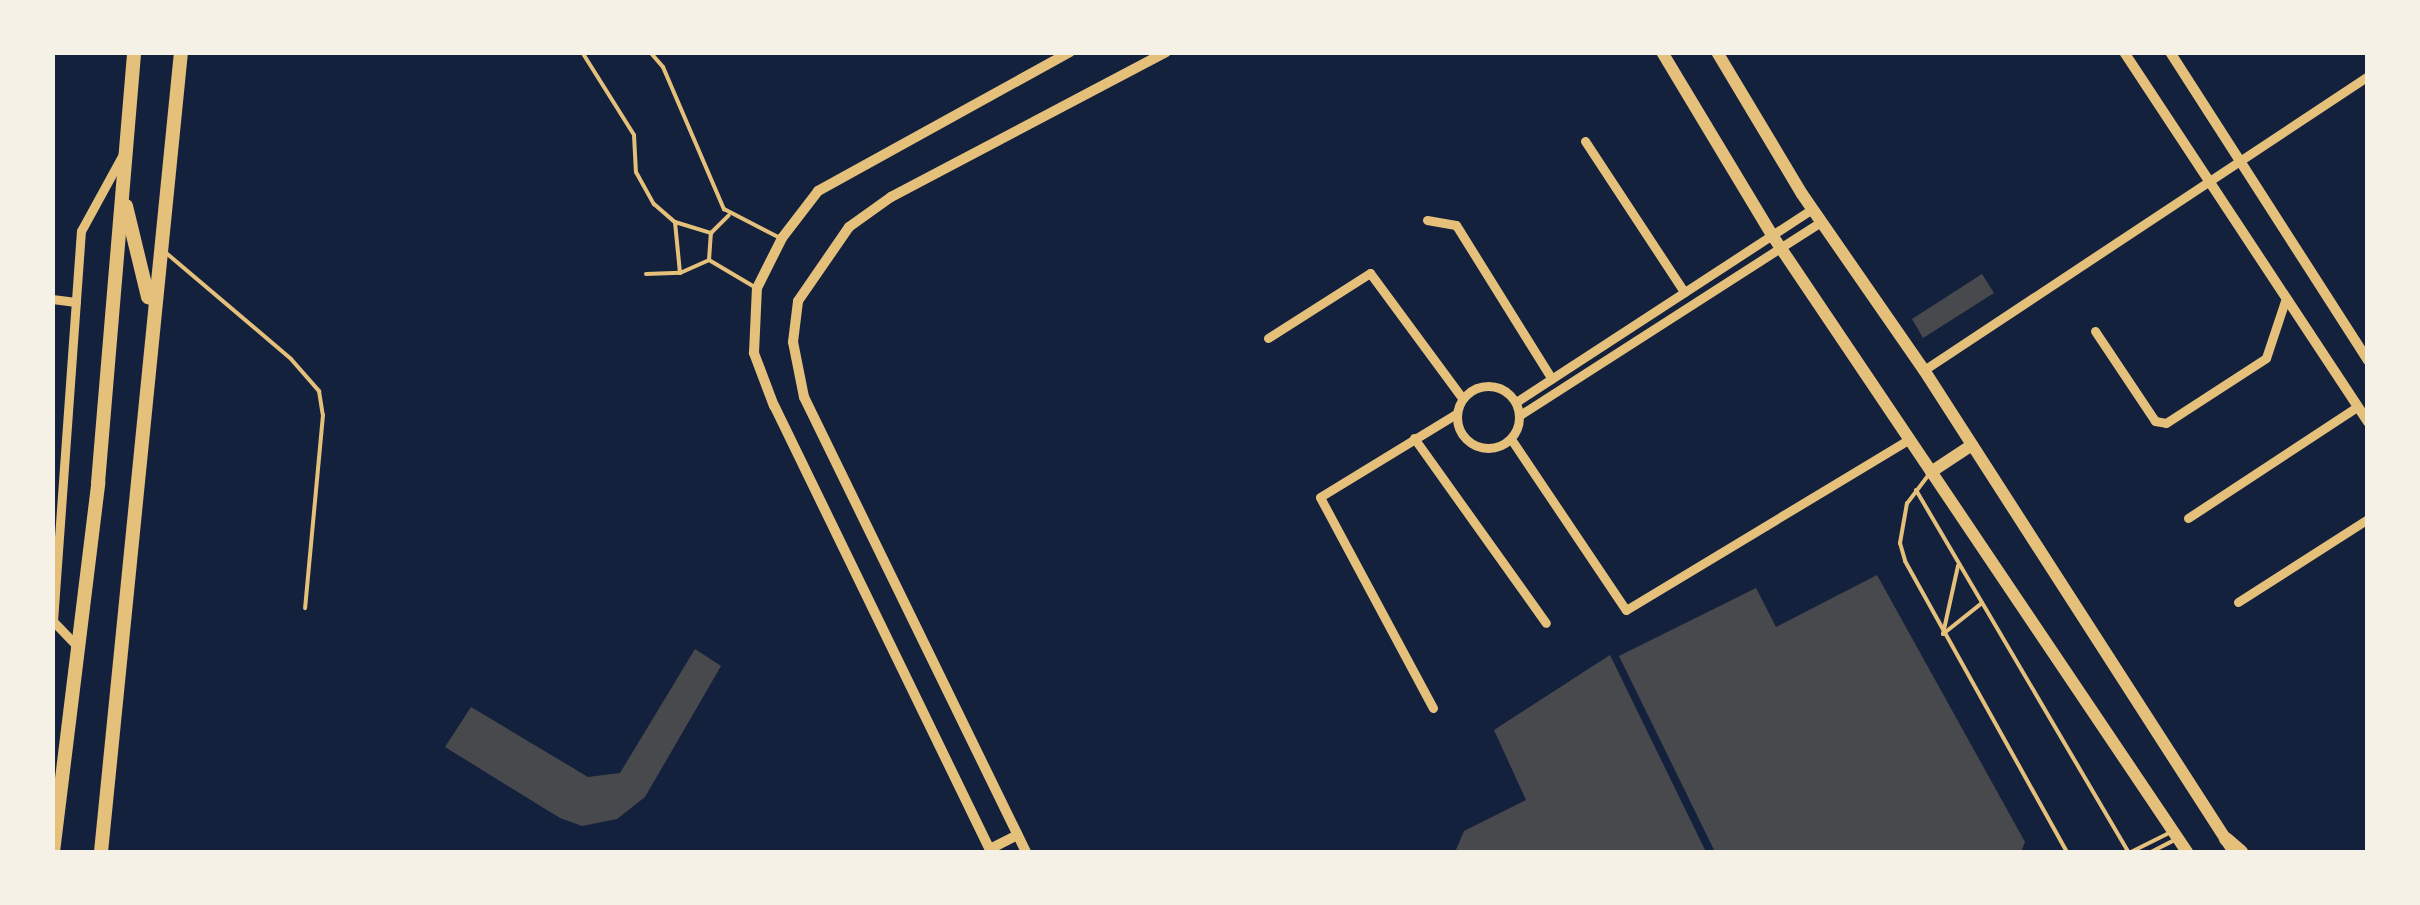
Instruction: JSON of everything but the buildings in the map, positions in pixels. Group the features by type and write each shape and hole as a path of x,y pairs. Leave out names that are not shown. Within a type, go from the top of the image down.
{"main road":[{"path":"53,852 78,647 134,52"},
{"path":"101,852 180,52"},
{"path":"1662,52 1776,242 2187,852"},
{"path":"1717,52 1812,209 1924,370 2234,848"},
{"path":"122,190 152,309"},
{"path":"1931,472 1972,445"}],"street":[{"path":"1018,835 990,851 774,406 754,353 757,288 782,238 818,191 1070,52"},
{"path":"1026,852 804,397 793,342 798,301 849,227 891,197 1166,52"},
{"path":"2124,52 2206,186 2368,422"},
{"path":"2170,52 2238,165 2368,361"},
{"path":"1924,370 2368,76"},
{"path":"1585,142 1684,292"},
{"path":"78,647 53,621 57,492 81,231 126,149"},
{"path":"1456,414 1467,442 1498,448 1511,439 1520,415 1776,242 1812,209"},
{"path":"1428,220 1456,225 1552,379"},
{"path":"1516,402 1684,292 1821,222"},
{"path":"1268,338 1370,274 1462,398"},
{"path":"52,299 76,302"},
{"path":"2095,330 2155,421 2166,423 2266,358 2285,301"},
{"path":"1433,708 1320,497 1456,414 1462,398 1484,385 1508,392 1520,415"},
{"path":"2188,518 2357,407"},
{"path":"1414,438 1546,623"},
{"path":"1511,439 1626,610 1909,439"},
{"path":"2238,602 2368,519"}],"lane":[{"path":"582,52 634,134 636,172 654,204 675,222 711,233"},
{"path":"650,52 664,66 729,215 782,238"},
{"path":"709,260 711,233 729,215"},
{"path":"675,222 680,273"},
{"path":"158,246 291,358 319,391 323,415 305,608"},
{"path":"646,274 680,273 709,260"},
{"path":"709,260 757,288"},
{"path":"1931,472 1915,489 1900,543 1942,634 2066,852"},
{"path":"1915,489 2130,852 2176,834"},
{"path":"1942,634 1958,566"},
{"path":"1942,634 1982,603"},
{"path":"2151,852 2176,834"}]}
